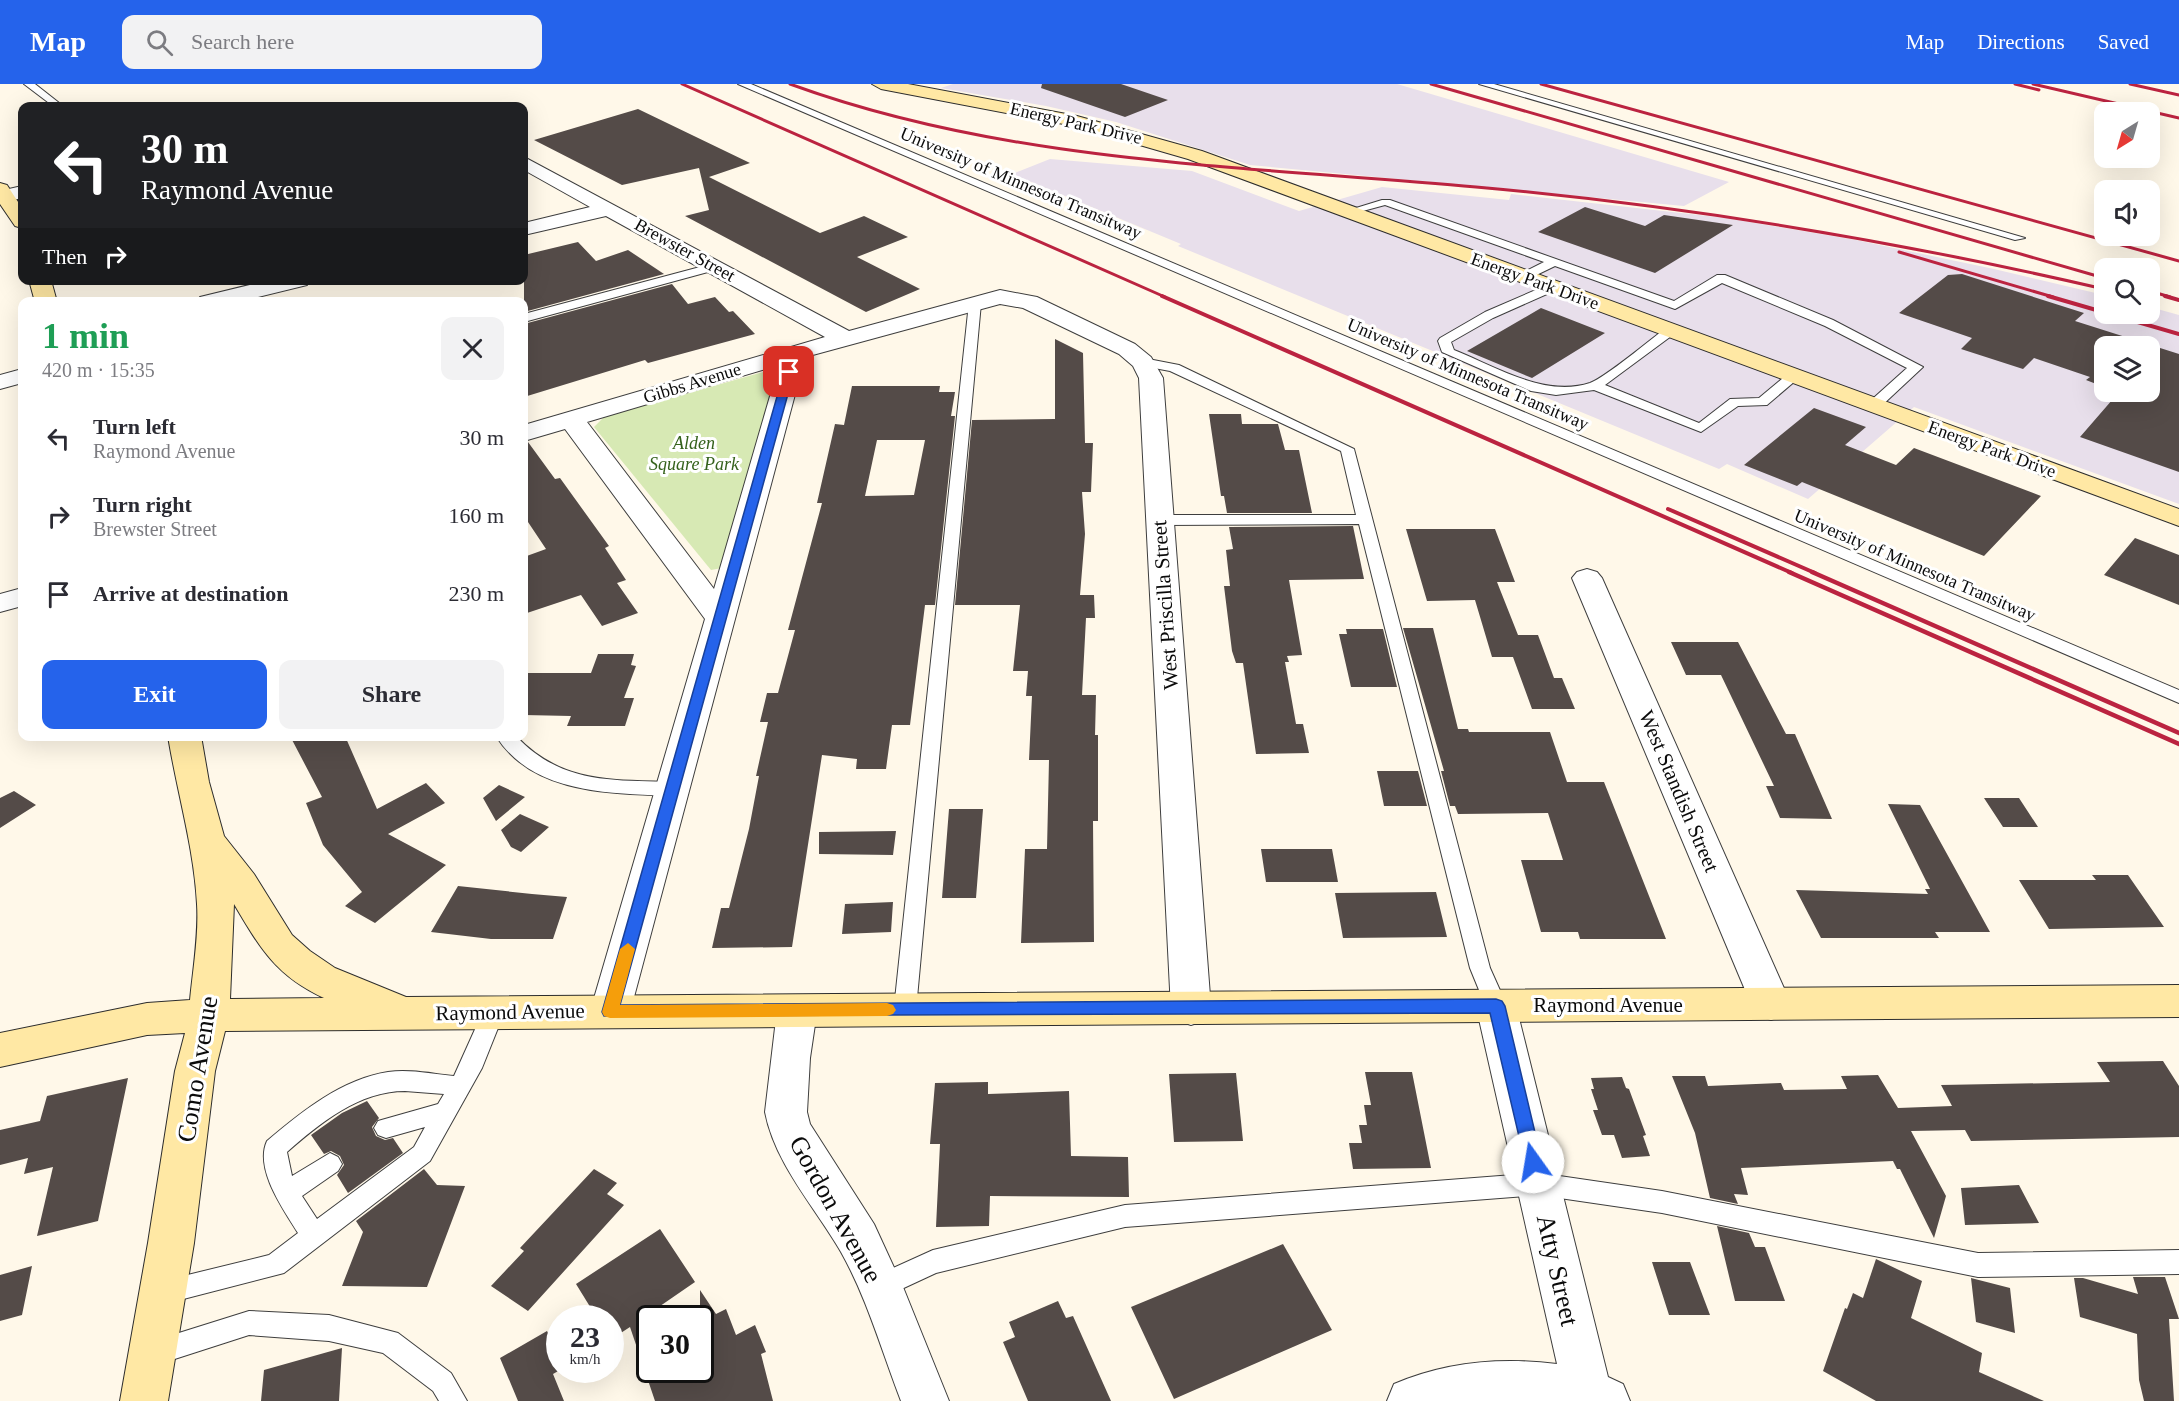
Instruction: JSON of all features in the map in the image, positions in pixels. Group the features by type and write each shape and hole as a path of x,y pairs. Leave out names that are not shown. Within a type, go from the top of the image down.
{"street":[{"name":"Energy Park Drive","path":"880,84 1013,108 1106,128 1195,155 2179,518"},
{"name":"Brewster Street","path":"528,165 845,339"},
{"path":"7,193 18,214"},
{"path":"528,228 609,209"},
{"path":"229,297 278,285"},
{"name":"Gibbs Avenue","path":"528,432 785,356 1000,297 1029,302 1127,349 1143,362"},
{"path":"610,1012 789,372 785,356"},
{"name":"West Priscilla Street","path":"1143,362 1151,378 1191,1009"},
{"path":"0,381 18,377"},
{"path":"571,419 720,618"},
{"name":"West Standish Street","path":"1587,578 1771,1004"},
{"path":"0,603 18,598"},
{"name":"Como Avenue","path":"144,1401 195,1071 209,1015 216,905 207,839 192,782 185,741"},
{"path":"207,839 245,889 272,937 298,964 338,987 416,1013"},
{"name":"Raymond Avenue","path":"0,1050 147,1019 209,1015 2179,1001"},
{"name":"Atty Street","path":"1496,1006 1539,1184 1597,1398"},
{"name":"Gordon Avenue","path":"797,1011 790,1058 786,1112 789,1126 794,1140 858,1239 880,1287 925,1401"},
{"path":"1411,1401 1464,1388 1518,1385 1597,1398"}],"lane":[{"path":"29,84 53,102"},
{"name":"University of Minnesota Transitway","path":"743,84 2179,697"},
{"path":"1484,84 2019,238"},
{"path":"1348,212 1386,202 1675,305 1721,278 1829,323 1917,367 1874,406"},
{"path":"1524,277 1554,262"},
{"path":"528,317 715,267"},
{"path":"1552,287 1489,315 1444,341 1448,352 1536,388 1556,391 1595,386 1701,428 1735,402 1762,402 1794,376"},
{"path":"905,1010 975,303"},
{"path":"1595,386 1670,331"},
{"path":"1143,362 1174,369 1347,449 1480,968 1496,1006"},
{"path":"1160,520 1365,519"},
{"path":"509,741 520,756 546,773 591,784 672,789"},
{"path":"162,1293 275,1265 422,1154 461,1086 493,1012"},
{"path":"315,1237 288,1192 275,1164 276,1148 299,1127 366,1087 389,1082 461,1086"},
{"path":"386,1128 448,1111"},
{"path":"288,1192 330,1164"},
{"path":"880,1287 933,1262 1125,1216 1539,1184 1662,1202 1978,1265 2179,1262"},
{"path":"152,1353 249,1323 329,1328 389,1342 442,1382 454,1401"}],"shaded area":[{"path":"953,84 1397,84 1729,182 1684,206 1250,165 1116,122 1046,106 941,88"},
{"path":"1050,159 1192,171 1299,211 1382,187 1509,200 1511,194 1726,218 1856,240 2094,293 2094,324 2160,324 2160,310 2179,315 2179,504 1914,407 1808,499 1727,464 1719,469 1178,246 1181,244 1012,174"}],"green space":[{"name":"Alden Square Park","path":"770,370 778,377 722,568 711,570 594,427 604,417"}],"building":[{"path":"1042,84 1121,84 1168,100 1125,117 1041,88"},
{"path":"638,109 750,163 709,177 820,233 864,216 908,237 857,257 920,289 866,312 685,216 709,210 699,168 622,185 534,140"},
{"path":"1585,207 1645,226 1664,215 1733,225 1655,273 1538,232"},
{"path":"578,242 596,261 628,250 664,274 528,311 528,297 524,297 524,285 528,285 528,254"},
{"path":"1962,274 2084,313 2075,321 2122,336 2094,336 2094,383 2086,380 2090,377 2034,358 2023,369 1961,349 1972,338 1899,313 1948,275"},
{"path":"672,284 688,304 715,297 729,312 733,311 755,334 648,363 645,360 528,396 528,323"},
{"path":"1541,308 1605,333 1532,378 1467,351"},
{"path":"1055,339 1083,353 1085,443 1093,443 1091,492 1082,492 1085,534 1080,595 1094,595 1095,618 1086,618 1082,695 1096,695 1095,735 1098,735 1098,821 1093,821 1094,942 1021,943 1025,849 1047,849 1049,760 1029,760 1032,696 1026,696 1028,671 1013,671 1020,605 955,605 972,420 1055,419"},
{"path":"2160,348 2179,354 2179,472 2080,437 2110,402 2160,402"},
{"path":"852,386 940,386 939,392 955,392 951,416 955,416 935,605 925,605 910,725 892,725 886,769 856,769 857,759 822,755 792,947 712,948 721,908 729,908 749,829 759,776 756,776 768,722 760,722 767,693 778,693 795,630 788,630 822,503 817,503 835,424 844,425","holes":["877,440 925,440 914,495 865,496"]},
{"path":"1814,408 1866,427 1845,445 1896,465 1914,448 2041,496 1984,556 1802,482 1797,486 1744,465"},
{"path":"1209,414 1241,414 1242,424 1278,424 1285,450 1299,450 1312,513 1227,513 1224,496 1221,496"},
{"path":"528,442 555,479 560,478 609,546 605,548 626,580 617,583 638,613 602,626 581,595 528,613 528,556 546,549 528,522"},
{"path":"1353,526 1364,579 1289,580 1302,655 1287,656 1289,662 1285,662 1296,724 1303,724 1309,753 1256,754 1243,663 1236,663 1232,651 1224,586 1230,586 1226,550 1233,549 1229,527"},
{"path":"1406,529 1495,529 1515,582 1497,582 1518,635 1538,635 1554,678 1562,678 1575,709 1532,709 1513,657 1492,657 1475,600 1427,601"},
{"path":"2135,538 2179,555 2179,605 2104,575"},
{"path":"1403,628 1433,628 1458,729 1468,729 1469,732 1550,732 1567,782 1604,782 1666,939 1580,939 1578,932 1541,932 1521,860 1563,860 1548,813 1458,814 1455,806 1450,806 1441,771 1444,771"},
{"path":"1346,629 1383,629 1397,687 1351,687 1339,634 1347,634"},
{"path":"1671,642 1738,642 1786,734 1795,734 1832,819 1780,818 1766,786 1774,786 1721,675 1686,675"},
{"path":"598,654 634,654 631,665 636,666 624,698 634,698 625,726 567,726 571,716 528,715 528,673 591,673"},
{"path":"293,741 347,741 377,809 426,783 445,803 388,834 446,865 375,923 345,906 362,892 323,845 306,803 322,797"},
{"path":"1377,771 1418,771 1427,806 1384,806"},
{"path":"499,785 525,797 496,821 483,798"},
{"path":"14,791 36,805 0,828 0,798"},
{"path":"1984,798 2019,798 2038,827 2003,827"},
{"path":"1888,804 1920,805 1990,932 1935,932 1939,938 1821,938 1796,890 1928,894 1925,889 1930,889"},
{"path":"949,809 983,809 976,898 942,898"},
{"path":"520,814 549,827 521,852 511,847 501,830"},
{"path":"896,831 893,855 819,854 819,832"},
{"path":"1261,849 1332,849 1338,882 1266,882"},
{"path":"2092,875 2128,875 2164,927 2049,929 2019,880 2096,880"},
{"path":"458,886 567,897 553,939 491,939 431,932"},
{"path":"1436,892 1447,937 1343,938 1335,893"},
{"path":"893,902 891,932 842,934 845,904"},
{"path":"2163,1061 2179,1086 2179,1137 1971,1141 1965,1130 1911,1131 1946,1196 1934,1238 1900,1169 1897,1169 1893,1161 1741,1168 1748,1195 1734,1194 1738,1204 1710,1198 1695,1133 1672,1076 1705,1076 1708,1086 1781,1083 1784,1090 1847,1089 1841,1076 1878,1075 1898,1108 1952,1106 1941,1085 2110,1082 2097,1062"},
{"path":"1365,1072 1412,1072 1431,1168 1353,1169 1349,1143 1362,1143 1359,1125 1367,1125 1364,1105 1371,1105"},
{"path":"1236,1073 1243,1141 1174,1142 1169,1074"},
{"path":"1622,1077 1626,1088 1629,1089 1646,1135 1643,1136 1650,1156 1622,1158 1614,1135 1602,1135 1593,1110 1598,1110 1591,1089 1594,1089 1591,1078"},
{"path":"128,1078 98,1221 37,1236 53,1167 24,1174 28,1158 0,1165 0,1130 40,1121 47,1096"},
{"path":"988,1082 988,1094 1069,1091 1071,1156 1128,1157 1129,1197 990,1196 989,1226 936,1227 940,1144 930,1144 935,1083"},
{"path":"367,1101 379,1118 372,1127 376,1136 385,1140 393,1138 403,1153 348,1193 337,1175 344,1165 340,1156 331,1151 324,1154 311,1135 342,1113"},
{"path":"424,1169 437,1185 465,1186 427,1287 342,1286 363,1232 356,1221"},
{"path":"594,1169 617,1183 607,1194 624,1205 528,1311 491,1286 524,1251 520,1248"},
{"path":"2019,1185 2039,1223 1965,1225 1961,1188"},
{"path":"1717,1226 1749,1233 1755,1247 1765,1247 1785,1301 1735,1301"},
{"path":"660,1229 695,1282 662,1305 636,1305 636,1345 630,1327 624,1331 624,1305 589,1305 576,1284"},
{"path":"1283,1244 1332,1330 1174,1399 1131,1307"},
{"path":"1876,1259 1922,1281 1911,1318 1982,1353 1979,1372 2044,1401 1876,1401 1823,1371 1845,1308 1847,1309 1853,1293 1863,1298"},
{"path":"1652,1262 1690,1262 1710,1315 1669,1315"},
{"path":"32,1266 22,1315 0,1321 0,1275"},
{"path":"2133,1277 2165,1277 2179,1319 2169,1319 2174,1401 2144,1401 2139,1380 2137,1334 2080,1317 2074,1278 2083,1278 2138,1294"},
{"path":"1971,1278 2010,1288 2015,1333 1976,1322"},
{"path":"700,1290 710,1305 700,1305"},
{"path":"1058,1301 1066,1318 1073,1316 1111,1401 1028,1401 1003,1342 1015,1337 1009,1322"},
{"path":"726,1309 736,1335 755,1325 766,1352 761,1354 773,1401 655,1401 649,1383 714,1383 714,1311 716,1314"},
{"path":"546,1332 546,1383 557,1383 564,1401 518,1401 500,1358"},
{"path":"342,1348 339,1401 261,1401 264,1370"}],"railway":[{"path":"682,84 1165,297"},
{"path":"790,84 873,111 957,131 1043,146 1129,158 1476,187 1634,204 1792,227 1948,255 2094,287"},
{"path":"1431,84 2094,275"},
{"path":"1541,84 2179,261"},
{"path":"2015,84 2039,90"},
{"path":"2033,84 2179,118"},
{"path":"2130,84 2179,95"},
{"path":"1899,252 2053,297"},
{"path":"2160,294 2170,297"},
{"path":"1162,296 1792,573"},
{"path":"2048,296 2179,334"},
{"path":"2165,296 2179,300"},
{"path":"1668,509 1815,573"},
{"path":"1789,572 2179,744"},
{"path":"1812,572 2179,733"}],"slow traffic":[{"path":"628,949 610,1012 887,1010"}],"route":[{"path":"789,372 610,1012 1496,1006 1533,1162"}]}
